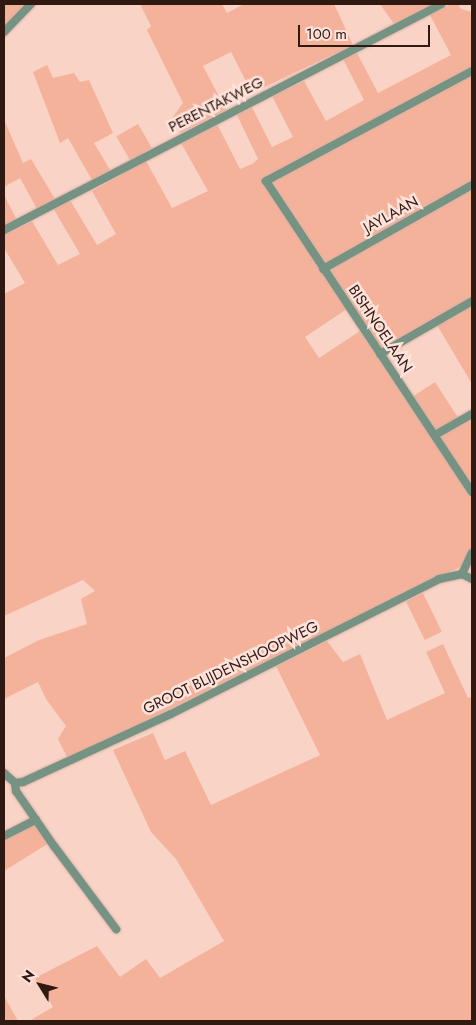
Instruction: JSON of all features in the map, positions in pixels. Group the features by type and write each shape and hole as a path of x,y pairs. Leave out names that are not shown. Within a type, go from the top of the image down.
{"street":[{"path":"4,32 31,4"},
{"name":"PERENTAKWEG","path":"4,230 441,4"},
{"name":"BISHNOELAAN","path":"472,71 266,181 472,492"},
{"name":"JAYLAAN","path":"323,269 472,185"},
{"path":"380,354 472,301"},
{"path":"435,435 472,414"},
{"path":"472,553 462,574 472,579"},
{"name":"GROOT BLIJDENSHOOPWEG","path":"15,783 171,714 439,579 462,574"},
{"path":"4,773 15,783 36,820 116,929"},
{"path":"4,836 36,820"}],"shaded area":[{"path":"4,4 26,4 4,27"},
{"path":"140,4 222,4 227,13 244,4 334,4 353,45 252,93 231,52 203,66 226,110 180,133 172,118 183,103 147,30 151,26"},
{"path":"380,4 435,4 394,24"},
{"path":"451,4 458,4 461,9 472,12 472,68 262,179 347,309 305,337 319,358 360,331 472,498 472,547 464,565 68,759 58,739 66,726 46,699 38,682 4,699 4,658 39,640 87,624 81,599 95,591 83,580 4,616 4,294 25,283 4,248 4,235 32,221 58,265 80,254 53,208 70,200 97,245 116,234 92,191 146,161 172,208 208,191 181,143 217,124 240,169 252,164 258,159 237,115 252,107 272,147 293,137 272,96 304,81 326,121 364,100 343,59 357,53 378,93 451,55 430,15"},
{"path":"47,65 53,78 74,73 80,82 89,80 113,133 94,143 110,170 92,180 68,138 60,143 33,72"},
{"path":"472,75 472,182 324,265 270,182"},
{"path":"5,122 23,163 31,159 55,199 37,209 20,178 4,187"},
{"path":"138,124 152,148 130,161 116,136"},
{"path":"472,190 472,297 380,349 327,270"},
{"path":"4,195 17,220 4,227"},
{"path":"472,305 472,384 437,325"},
{"path":"435,382 458,417 436,431 413,396"},
{"path":"472,418 472,486 439,437"},
{"path":"423,593 442,632 425,640 406,601"},
{"path":"327,641 343,662 360,654 387,720 445,693 426,652 443,644 468,698 472,697 472,1021 29,1021 53,1007 35,978 97,946 120,977 146,959 160,978 224,941 176,859 151,832 113,750 153,733 165,760 185,751 211,805 320,755 276,666"},
{"path":"34,821 49,843 4,871 4,837"},
{"path":"4,996 18,1021 4,1021"}]}
